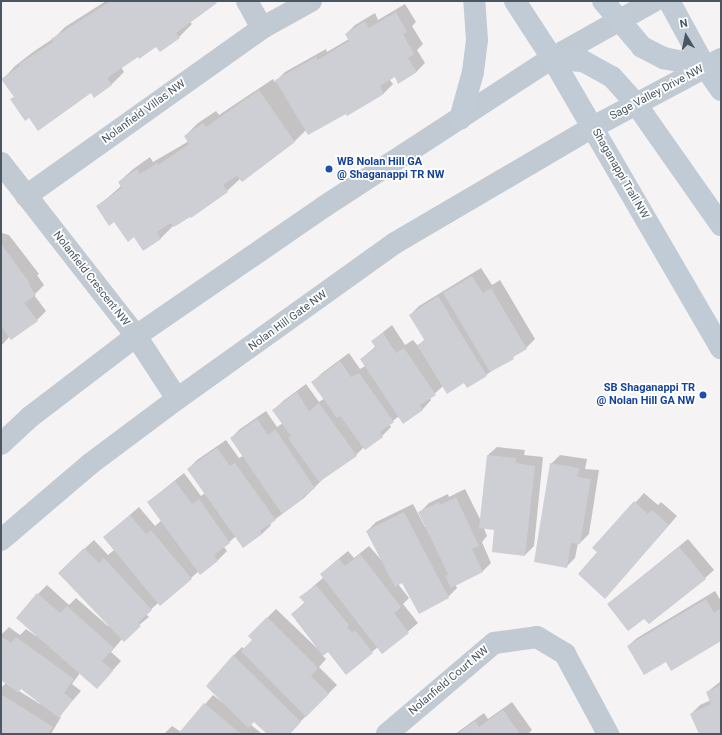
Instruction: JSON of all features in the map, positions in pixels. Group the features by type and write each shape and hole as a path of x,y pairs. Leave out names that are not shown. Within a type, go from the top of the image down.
{"main road":[{"path":"460,119 473,72 477,40 474,1"},
{"name":"Shaganappi Trail NW","path":"515,1 552,58 593,127 721,348"},
{"path":"603,1 642,47 664,58 713,63"},
{"path":"669,1 713,63 721,90"},
{"path":"552,58 583,62 612,77 636,104 721,225"}],"street":[{"path":"247,1 262,28"},
{"name":"Nolanfield Villas NW","path":"26,196 262,28 311,1"},
{"path":"1,444 30,417 136,336 325,206 552,58 654,1"},
{"name":"Sage Valley Drive NW","path":"593,127 713,63"},
{"name":"Nolan Hill Gate NW","path":"1,540 90,464 177,399 396,243 593,127"},
{"name":"Nolanfield Crescent NW","path":"1,163 136,336 177,399"},
{"name":"Nolanfield Court NW","path":"387,734 494,643 537,637 565,654 608,734"}],"building":[{"path":"111,1 215,1 217,3 176,33 180,38 160,52 156,47 139,59 138,57 107,78 112,85 94,98 91,93 38,131 29,118 25,121 10,99 14,97 1,79 20,66 19,64 53,42 51,39"},
{"path":"396,12 407,32 403,34 414,54 408,58 417,72 398,84 395,77 380,86 384,94 347,116 346,114 308,135 275,80 316,57 318,60 349,41 345,34 365,21 369,28"},
{"path":"259,90 295,142 242,182 237,176 223,185 228,192 191,218 190,217 174,227 171,223 157,232 161,239 143,251 134,237 128,242 114,222 109,226 96,206 122,188 118,182 137,169 140,174 157,163 158,165 189,144 184,136 203,123 206,127"},
{"path":"1,244 30,283 29,285 36,295 24,303 38,321 11,340 1,325"},
{"path":"472,276 483,293 491,288 527,349 513,357 514,359 490,372 443,293"},
{"path":"438,296 487,376 467,388 464,383 447,394 417,345 425,341 409,315"},
{"path":"383,333 396,353 404,348 436,395 420,405 423,410 403,424 360,359 376,348 371,341"},
{"path":"340,361 351,377 359,373 394,422 380,432 383,437 365,450 340,416 337,418 311,382"},
{"path":"297,392 309,411 319,403 357,456 319,482 288,438 291,436 272,410"},
{"path":"257,419 268,435 275,429 315,488 282,514 230,438"},
{"path":"217,448 230,466 235,463 276,520 260,531 262,534 243,548 187,469"},
{"path":"487,455 516,458 516,463 535,466 525,556 492,552 494,530 479,528"},
{"path":"550,463 579,468 577,477 591,479 580,544 571,543 567,568 534,562"},
{"path":"175,481 192,504 199,499 230,543 214,555 218,561 200,575 147,502"},
{"path":"456,497 479,546 472,549 483,572 451,588 445,576 448,574 418,512 439,502 440,505"},
{"path":"634,501 648,514 652,510 669,525 605,599 578,574 597,552 592,548"},
{"path":"404,512 449,598 419,614 402,583 395,587 366,531"},
{"path":"130,515 146,534 151,530 192,579 160,606 103,537"},
{"path":"679,547 706,579 649,624 644,619 628,631 607,604"},
{"path":"84,548 99,563 104,558 152,610 138,623 141,626 124,642 58,573"},
{"path":"360,554 401,607 394,613 409,633 382,654 320,574 339,559 345,566"},
{"path":"316,585 349,625 347,627 352,633 355,630 373,653 346,675 328,652 323,656 291,614 305,603 299,597"},
{"path":"37,593 60,613 67,606 114,648 102,661 113,671 97,689 16,618"},
{"path":"706,599 714,613 719,609 721,612 721,641 671,671 666,662 644,675 627,646"},
{"path":"267,617 318,668 311,676 329,694 306,717 241,651 252,640 248,636"},
{"path":"1,636 11,643 16,637 74,679 64,693 73,700 59,718 21,689 18,693 1,680"},
{"path":"233,655 301,722 290,734 267,734 254,722 248,728 206,686"},
{"path":"721,685 721,734 699,734 690,714 711,704 706,692"},
{"path":"1,694 53,727 48,734 1,734"},
{"path":"204,703 241,734 178,734"},
{"path":"503,710 520,734 457,734 475,721 479,727"}],"place":[{"name":"WB Nolan Hill GA @ Shaganappi TR NW","path":"329,169"},
{"name":"SB Shaganappi TR @ Nolan Hill GA NW","path":"703,395"}]}
